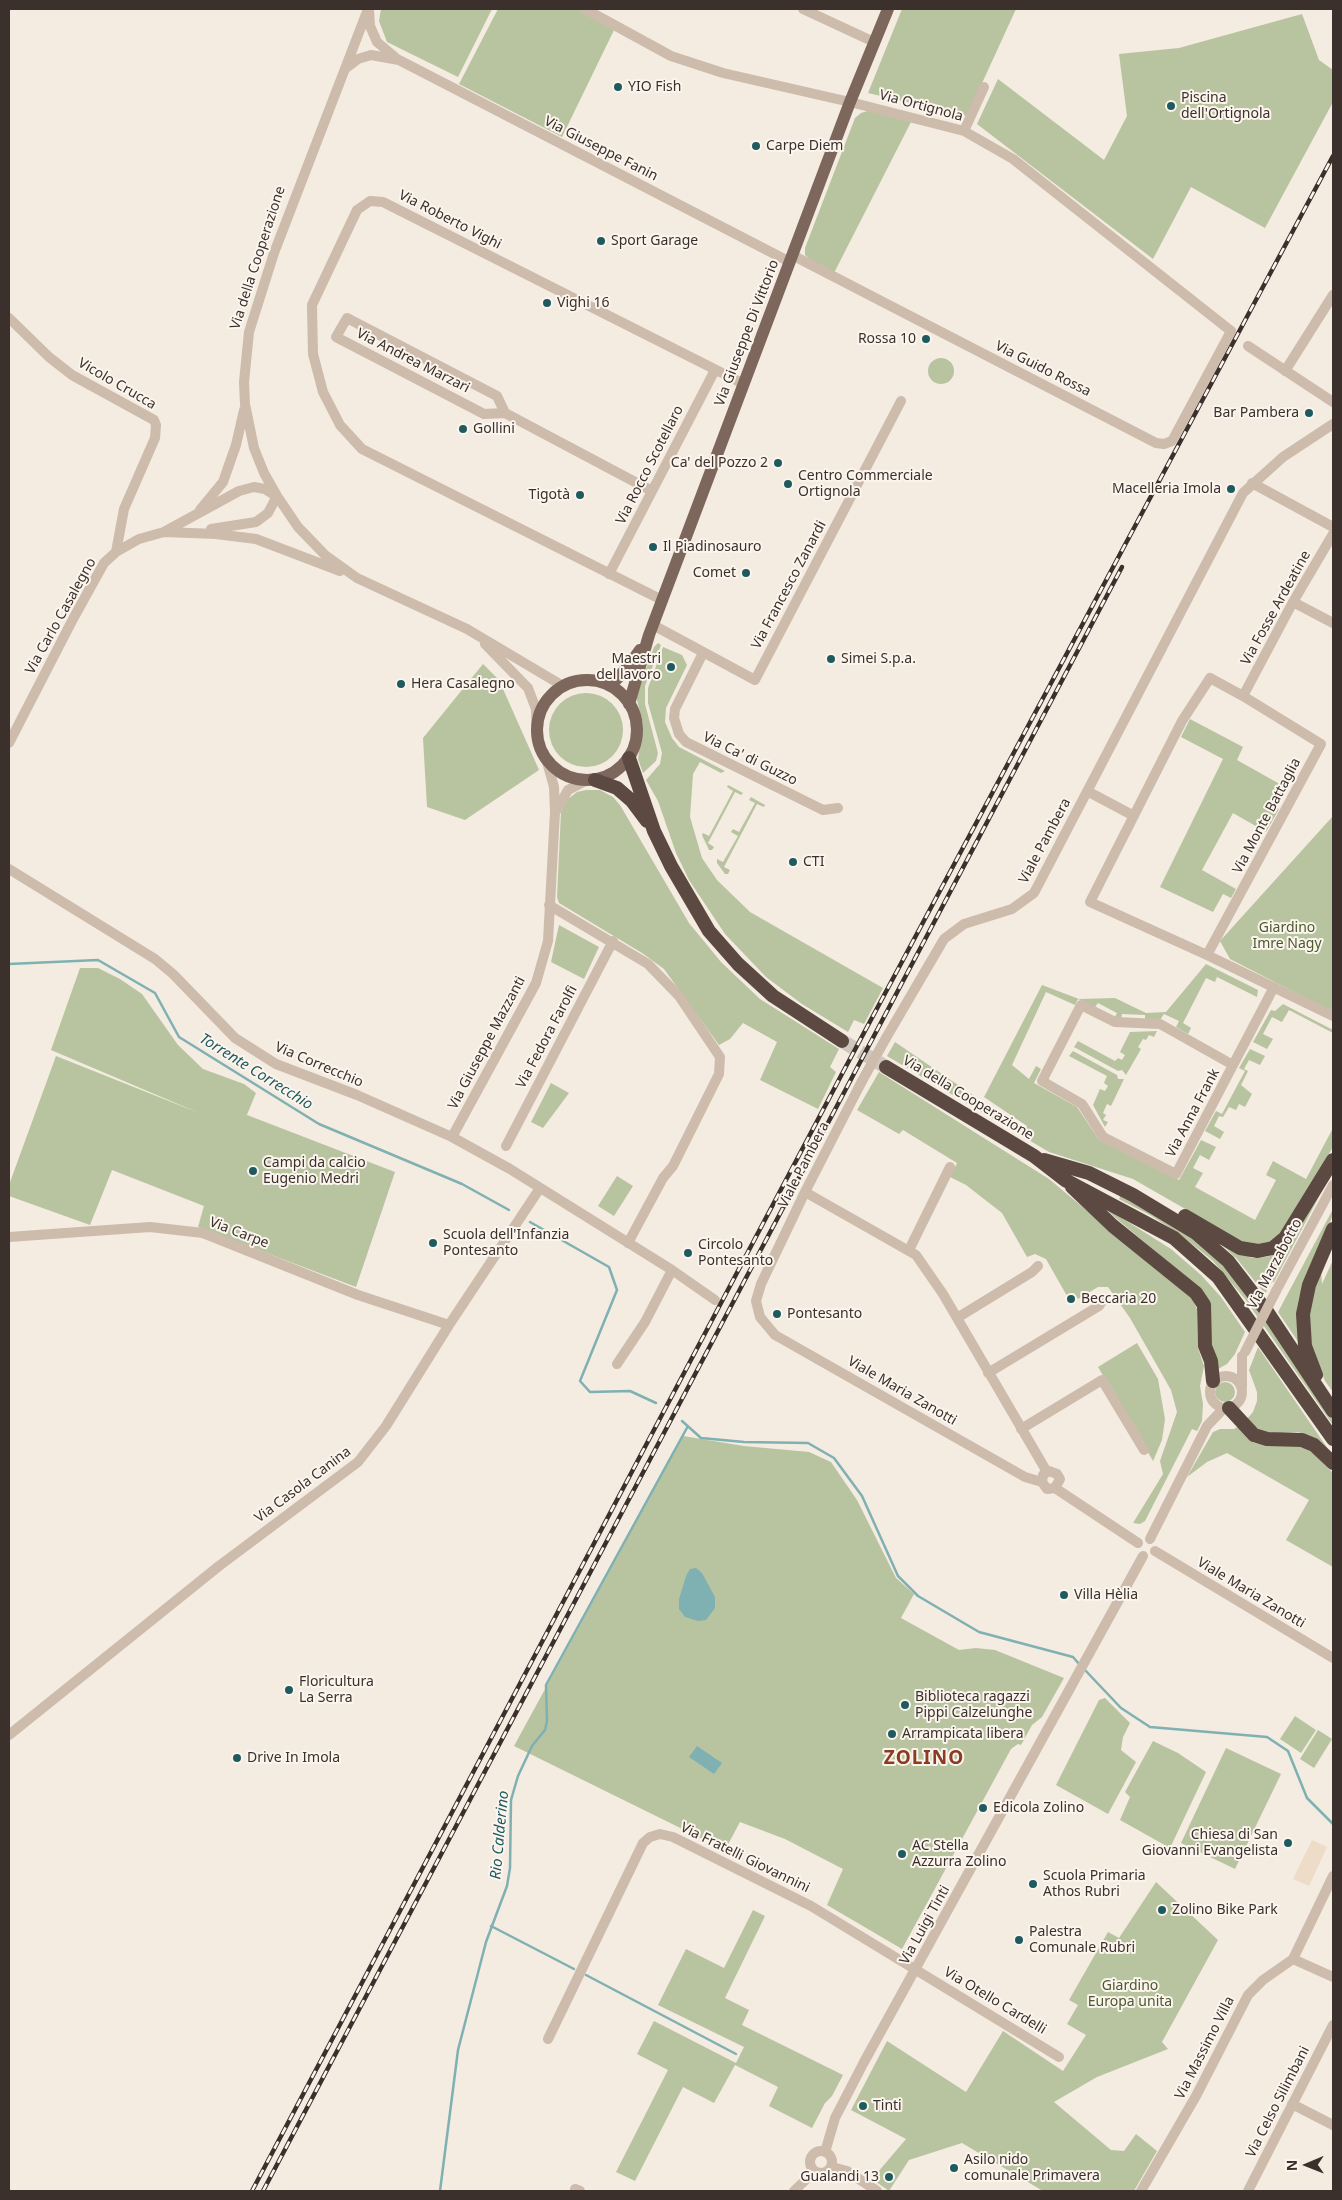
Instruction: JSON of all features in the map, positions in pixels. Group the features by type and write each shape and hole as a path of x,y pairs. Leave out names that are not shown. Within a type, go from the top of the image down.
{"highway":[{"path":"629,758 654,831 671,866 709,931 738,964 773,996 842,1041"},
{"path":"590,780 617,788 632,801 654,831"},
{"name":"Via della Cooperazione","path":"886,1067 1034,1156 1065,1180 1174,1238 1218,1278 1333,1439"},
{"name":"Via della Cooperazione","path":"1034,1156 1089,1173 1196,1233 1228,1261 1268,1313 1331,1407"},
{"path":"1089,1173 1140,1189 1240,1248 1258,1251 1273,1248 1285,1238 1333,1160"},
{"path":"1065,1180 1113,1226 1196,1293 1204,1305 1205,1346 1211,1361 1216,1384"},
{"path":"1331,1407 1305,1346 1303,1314 1309,1285 1333,1229"},
{"path":"1227,1408 1254,1435 1267,1439 1302,1440 1314,1445 1333,1463"}],"main road":[{"name":"Via Giuseppe Di Vittorio","path":"629,704 662,600 850,102 888,9"},
{"name":"Via Giuseppe Di Vittorio","path":"610,686 628,667 651,630"},
{"path":"586,680 610,686 629,704 634,714 637,737 629,758 620,768 608,776 590,780 564,775 548,762 542,754 537,737 537,727 542,708 555,692 563,686 586,680"}],"street":[{"name":"Via della Cooperazione","path":"368,9 301,181 256,307 245,357 245,404 254,448 264,473 277,496 313,544 357,578 467,629 563,686"},
{"path":"368,9 370,26 377,42"},
{"name":"Via Ortignola","path":"585,9 671,56 723,73 850,102 964,131 1013,159 1124,244 1231,330"},
{"path":"803,9 874,42"},
{"name":"Via Giuseppe Fanin","path":"357,40 372,38 399,60 791,258"},
{"path":"357,40 367,54 371,55"},
{"name":"Via Giuseppe Fanin","path":"371,55 399,60"},
{"path":"346,69 358,59 371,55"},
{"path":"964,131 984,87"},
{"name":"Via Roberto Vighi","path":"662,600 362,449 340,425 323,392 314,354 312,305 357,210 370,201 387,203 744,384"},
{"name":"Via Guido Rossa","path":"791,258 1156,443 1164,444 1172,441 1231,330"},
{"path":"1285,371 1333,295"},
{"name":"Vicolo Crucca","path":"9,318 49,357 72,375 154,420 156,425 155,438 124,509 116,552"},
{"name":"Via Andrea Marzari","path":"505,413 497,396 347,318 336,337 484,414 505,413 652,492"},
{"path":"1248,346 1333,402"},
{"name":"Via Rocco Scotellaro","path":"609,574 715,370"},
{"name":"Via Francesco Zanardi","path":"651,630 703,653 755,680 901,401"},
{"name":"Via Carlo Casalegno","path":"199,511 223,482 236,445 245,404"},
{"name":"Viale Pambera","path":"758,1312 756,1301 772,1261 805,1192 886,1038 944,939 964,924 1012,910 1034,893 1042,882 1087,791 1243,493 1283,457 1333,424"},
{"path":"1252,483 1333,527"},
{"name":"Via Carlo Casalegno","path":"164,532 199,511 239,491 254,487 265,489 277,496 268,513 256,522 188,532"},
{"name":"Via Carlo Casalegno","path":"9,742 104,563 116,552 138,539 164,532 188,532 256,539 357,578"},
{"name":"Via Fosse Ardeatine","path":"1243,696 1293,602 1333,534"},
{"path":"1293,602 1333,623"},
{"name":"Via della Cooperazione","path":"467,629 507,664 528,688 536,709 537,737"},
{"name":"Via Ca' di Guzzo","path":"703,653 675,709 674,718 679,734 686,742 823,810 838,808"},
{"name":"Via Monte Battaglia","path":"1210,678 1321,744 1207,955 1090,902 1134,816 1182,721 1210,678"},
{"name":"Via Giuseppe Mazzanti","path":"452,1137 536,983 548,941 555,812 554,787 548,762"},
{"name":"Via Giuseppe Mazzanti","path":"555,812 568,790 590,780"},
{"path":"1087,791 1134,816"},
{"name":"Via Correcchio","path":"9,869 155,959 173,974 235,1038 276,1064 452,1137 540,1188"},
{"path":"549,905 613,941 648,964 679,996 720,1057 719,1074 670,1170 663,1178 628,1243"},
{"name":"Via Fedora Farolfi","path":"506,1146 613,941"},
{"path":"1207,955 1333,1016"},
{"name":"Via Anna Frank","path":"1234,1065 1160,1024 1115,1022 1082,1006 1042,1082 1082,1104 1103,1137 1176,1174 1234,1065 1274,986"},
{"path":"909,1250 950,1167"},
{"name":"Via Marzabotto","path":"1216,1384 1243,1354 1333,1185"},
{"path":"540,1188 672,1270 715,1300"},
{"name":"Via Casola Canina","path":"9,1735 219,1566 358,1462 386,1426 449,1325 540,1188"},
{"path":"805,1192 916,1255 957,1318 1047,1472"},
{"name":"Via Carpe","path":"9,1237 150,1226 203,1233 358,1295 449,1325"},
{"path":"957,1318 1032,1272 1038,1266"},
{"path":"617,1364 645,1322 672,1270"},
{"path":"988,1372 1099,1306 1102,1300"},
{"name":"Viale Maria Zanotti","path":"758,1312 766,1325 775,1334 1025,1477 1042,1482 1047,1489 1055,1488 1138,1542"},
{"name":"Via Marzabotto","path":"1242,1388 1243,1354"},
{"path":"1207,1426 1241,1398 1242,1388 1236,1378 1216,1384"},
{"path":"1021,1428 1102,1380 1144,1450"},
{"path":"1216,1384 1214,1404 1227,1408"},
{"path":"1150,1539 1207,1426 1216,1384"},
{"path":"1047,1472 1052,1471 1058,1475 1059,1484 1055,1488"},
{"path":"1042,1482 1047,1472"},
{"path":"1150,1539 1155,1545 1155,1551 1148,1556 1143,1556 1138,1552 1138,1542 1150,1539"},
{"name":"Viale Maria Zanotti","path":"1155,1551 1333,1658"},
{"name":"Via Luigi Tinti","path":"825,2152 835,2118 1143,1556"},
{"name":"Via Fratelli Giovannini","path":"548,2038 643,1843 650,1837 660,1834 673,1837 811,1906 916,1969"},
{"name":"Via Massimo Villa","path":"1142,2191 1196,2096 1248,1995 1263,1980 1293,1959 1333,1876"},
{"path":"1293,1959 1333,1977"},
{"name":"Via Otello Cardelli","path":"916,1969 1059,2057"},
{"name":"Via Celso Silimbani","path":"1248,2191 1333,2024"},
{"path":"1292,2104 1333,2125"},
{"path":"817,2152 825,2152 831,2157 832,2167 824,2173 815,2171 811,2167 811,2158 817,2152"},
{"path":"832,2167 847,2172 877,2191"},
{"path":"794,2191 815,2171"}],"green space":[{"path":"381,9 492,9 458,77 387,42 379,21"},
{"path":"498,9 583,9 616,26 562,137 459,84"},
{"path":"902,9 1016,9 967,116 868,93"},
{"path":"1302,14 1319,60 1333,70 1333,102 1265,228 1191,187 1153,259 977,124 998,79 1104,160 1127,116 1119,54 1179,48"},
{"path":"871,110 911,122 834,273 814,263 805,255 805,248 855,118 861,113"},
{"path":"941,358 950,362 954,371 950,380 941,384 932,380 928,371 932,362"},
{"path":"658,643 661,645 645,686 645,704 658,753 656,761 643,773 638,759 643,724 636,696 654,647"},
{"path":"663,647 682,655 687,665 666,708 665,722 672,738 679,747 725,771 721,773 700,762 693,774 690,817 702,858 717,880 750,912 883,988 864,1024 854,1020 848,1032 802,1004 766,977 725,934 689,880 676,853 658,801 646,780 660,764 662,753 648,703 648,688"},
{"path":"483,664 499,680 539,770 465,820 427,807 423,738"},
{"path":"586,693 600,696 612,704 620,716 623,730 620,744 612,756 600,764 586,767 572,764 560,756 552,744 549,730 552,716 560,704 572,696"},
{"path":"1190,719 1243,747 1237,760 1285,787 1275,806 1279,809 1266,832 1233,813 1202,870 1236,889 1231,898 1223,894 1213,912 1160,887 1223,759 1181,737"},
{"path":"728,785 743,793 741,795 735,792 708,843 714,847 712,850 709,850 702,835 703,833 709,836 733,791 727,787"},
{"path":"600,790 613,797 620,805 689,923 721,962 760,999 839,1049 830,1067 836,1072 818,1109 760,1080 777,1042 743,1023 730,1039 719,1045 664,969 642,953 559,903 557,897 561,812 568,799 577,792"},
{"path":"751,797 765,805 764,807 757,804 724,867 730,870 728,874 725,874 717,863 717,859 723,862 738,836 731,832 733,829 739,832 755,803 749,800"},
{"name":"Giardino Imre Nagy","path":"1333,816 1333,1012 1230,959 1220,941"},
{"path":"559,925 599,947 584,979 551,962"},
{"path":"1206,964 1258,990 1257,997 1217,977 1215,982 1206,978 1183,1023 1191,1028 1188,1034 1176,1027 1179,1021 1164,1014 1160,1020 1145,1020 1145,1015 1122,1014 1121,1019 1115,1017 1117,1013 1098,1003 1095,1007 1078,999 1075,1005 1046,992 1012,1065 1029,1079 1036,1066 1041,1069 1034,1083 1077,1107 1099,1140 1179,1180 1201,1140 1216,1147 1209,1160 1200,1155 1193,1168 1203,1173 1195,1187 1255,1220 1276,1180 1266,1175 1273,1161 1306,1179 1333,1128 1333,1147 1279,1239 1271,1243 1257,1246 1243,1242 1133,1179 1049,1152 887,1056 895,1042 1024,1130 1027,1126 984,1097 1042,985 1079,999 1115,998 1146,1013 1166,1012"},
{"name":"Campi da calcio Eugenio Medri","path":"80,968 98,968 120,979 142,994 178,1045 203,1069 244,1084 256,1093 246,1117 247,1115 395,1172 356,1287 198,1227 204,1206 112,1170 90,1225 9,1196 9,1185 56,1056 199,1113 51,1050"},
{"path":"1283,1004 1333,1030 1333,1033 1289,1010 1282,1022 1272,1017 1263,1034 1273,1039 1267,1049 1253,1042 1271,1010 1275,1011"},
{"path":"1157,1031 1154,1037 1149,1035 1146,1040 1143,1039 1138,1047 1141,1049 1126,1075 1122,1070 1118,1071 1074,1047 1078,1041 1115,1061 1118,1058 1122,1060 1125,1055 1120,1052 1130,1032"},
{"path":"1250,1049 1265,1056 1260,1065 1249,1060 1244,1069 1248,1071 1241,1085 1252,1094 1245,1107 1239,1104 1236,1110 1229,1107 1223,1117 1219,1116 1214,1126 1224,1132 1220,1139 1205,1131 1216,1111 1222,1114 1245,1071 1239,1068"},
{"path":"1073,1051 1117,1075 1118,1079 1124,1079 1111,1106 1107,1104 1103,1113 1106,1115 1103,1120 1108,1122 1105,1127 1093,1105 1100,1089 1105,1091 1108,1086 1104,1083 1107,1076 1069,1056"},
{"path":"879,1072 1049,1179 1192,1298 1197,1309 1198,1348 1204,1366 1200,1386 1203,1404 1202,1421 1197,1431 1192,1429 1145,1521 1140,1524 1133,1523 1163,1474 1160,1461 1177,1412 1171,1390 1130,1318 1108,1287 1098,1287 1078,1299 1074,1293 1067,1296 1046,1259 1035,1254 1027,1257 1002,1213 966,1185 950,1177 957,1163 903,1130 899,1134 857,1110"},
{"path":"551,1083 569,1093 543,1128 531,1122"},
{"path":"1333,1170 1274,1282 1272,1282 1265,1294 1237,1259 1220,1243 1252,1258 1266,1257 1279,1253 1290,1243"},
{"path":"617,1176 633,1186 614,1216 598,1206"},
{"path":"1121,1195 1184,1231 1216,1258 1249,1296 1333,1418 1333,1425 1245,1299 1213,1261 1181,1235 1150,1215 1119,1199"},
{"path":"1098,1203 1171,1249 1201,1275 1221,1297 1245,1332 1235,1354 1227,1364 1218,1369 1200,1289"},
{"path":"1333,1209 1333,1215 1299,1298 1297,1310 1299,1343 1278,1312"},
{"path":"1333,1260 1333,1392 1325,1381 1312,1347 1308,1314 1314,1288 1321,1270 1322,1284"},
{"path":"1137,1343 1158,1379 1165,1419 1162,1440 1153,1461 1098,1367"},
{"path":"1258,1347 1328,1449 1308,1435 1298,1432 1269,1434 1262,1432 1246,1420 1253,1412 1257,1401 1257,1392 1249,1370"},
{"path":"1221,1382 1229,1382 1235,1388 1235,1396 1229,1402 1221,1402 1215,1396 1215,1388"},
{"path":"1239,1426 1254,1443 1299,1446 1309,1449 1333,1473 1333,1567 1286,1540 1309,1500 1227,1453 1207,1462 1187,1477 1213,1432 1220,1429 1234,1429"},
{"path":"683,1436 744,1446 809,1452 831,1462 857,1500 896,1578 914,1594 901,1618 959,1650 976,1648 995,1650 1064,1678 1042,1717 1032,1725 1021,1745 1018,1744 1011,1749 902,1949 827,1905 843,1869 785,1839 740,1822 725,1850 514,1746"},
{"path":"1105,1698 1130,1723 1123,1737 1121,1750 1136,1762 1108,1814 1056,1785 1099,1700"},
{"path":"1295,1716 1316,1730 1301,1753 1280,1739"},
{"path":"1318,1730 1332,1739 1314,1768 1300,1759"},
{"path":"1153,1741 1178,1753 1206,1772 1170,1848 1120,1820 1130,1797 1125,1792"},
{"path":"1226,1748 1281,1774 1235,1869 1181,1843"},
{"name":"Giardino Europa unita","path":"1156,1882 1218,1940 1162,2042 1168,2049 1097,2077 1054,2102 1111,2150 1124,2151 1136,2134 1157,2151 1134,2191 1043,2191 962,2143 909,2160 889,2191 872,2179 906,2139 851,2110 887,2041 966,2092 1003,2031 1063,2071 1086,2035 1067,2024 1078,2005 1069,2000 1108,1932 1119,1938"},
{"path":"753,1910 765,1916 725,1998 749,2010 742,2025 843,2075 812,2128 769,2106 778,2087 735,2065 714,2103 683,2087 635,2181 616,2172 668,2070 637,2054 654,2021 736,2063 744,2047 658,2005 686,1949 724,1968"}],"shaded area":[{"path":"1312,1840 1327,1847 1309,1886 1293,1879"}],"water":[{"path":"696,1568 702,1573 715,1597 715,1608 706,1620 698,1621 685,1617 679,1609 679,1599 686,1576 690,1569"},
{"path":"697,1746 722,1763 714,1774 689,1757"}],"waterway":[{"name":"Torrente Correcchio","path":"9,964 98,960 155,993 179,1037 319,1124 462,1184 509,1210"},
{"name":"Torrente Correcchio","path":"530,1222 609,1267 617,1290 580,1381 590,1392 630,1391 656,1403"},
{"name":"Torrente Correcchio","path":"682,1421 701,1438 744,1442 808,1443 834,1458 862,1496 898,1576 918,1596 979,1632 1073,1657 1080,1665"},
{"name":"Rio Calderino","path":"440,2191 458,2050 486,1942 507,1886 510,1868 511,1800 518,1776 532,1746 545,1730 547,1721 546,1685 688,1426"},
{"name":"Torrente Correcchio","path":"1084,1669 1121,1708 1150,1727 1267,1737 1288,1751 1307,1798 1333,1824"},
{"path":"491,1926 574,1969"},
{"path":"586,1975 736,2054"}],"tunnel":[{"path":"842,1041 886,1067"}],"railway":[{"path":"252,2191 843,1072 1333,156"},
{"path":"263,2191 1122,567"}],"place":[{"name":"YIO Fish","path":"618,87"},
{"name":"Piscina dell'Ortignola","path":"1171,106"},
{"name":"Carpe Diem","path":"756,146"},
{"name":"Sport Garage","path":"601,241"},
{"name":"Vighi 16","path":"547,303"},
{"name":"Rossa 10","path":"926,339"},
{"name":"Bar Pambera","path":"1309,413"},
{"name":"Gollini","path":"463,429"},
{"name":"Ca' del Pozzo 2","path":"778,463"},
{"name":"Centro Commerciale Ortignola","path":"788,484"},
{"name":"Macelleria Imola","path":"1231,489"},
{"name":"Tigotà","path":"580,495"},
{"name":"Il Piadinosauro","path":"653,547"},
{"name":"Comet","path":"746,573"},
{"name":"Simei S.p.a.","path":"831,659"},
{"name":"Maestri del lavoro","path":"671,667"},
{"name":"Hera Casalegno","path":"401,684"},
{"name":"CTI","path":"793,862"},
{"name":"Campi da calcio Eugenio Medri","path":"253,1171"},
{"name":"Scuola dell'Infanzia Pontesanto","path":"433,1243"},
{"name":"Circolo Pontesanto","path":"688,1253"},
{"name":"Beccaria 20","path":"1071,1299"},
{"name":"Pontesanto","path":"777,1314"},
{"name":"Villa Hèlia","path":"1064,1595"},
{"name":"Floricultura La Serra","path":"289,1690"},
{"name":"Biblioteca ragazzi Pippi Calzelunghe","path":"905,1705"},
{"name":"Arrampicata libera","path":"892,1734"},
{"name":"Drive In Imola","path":"237,1758"},
{"name":"Edicola Zolino","path":"983,1808"},
{"name":"Chiesa di San Giovanni Evangelista","path":"1288,1843"},
{"name":"AC Stella Azzurra Zolino","path":"902,1854"},
{"name":"Scuola Primaria Athos Rubri","path":"1033,1884"},
{"name":"Zolino Bike Park","path":"1162,1910"},
{"name":"Palestra Comunale Rubri","path":"1019,1940"},
{"name":"Tinti","path":"863,2106"},
{"name":"Asilo nido comunale Primavera","path":"954,2168"},
{"name":"Gualandi 13","path":"889,2177"}],"district":[{"name":"ZOLINO","path":"924,1759"}]}
